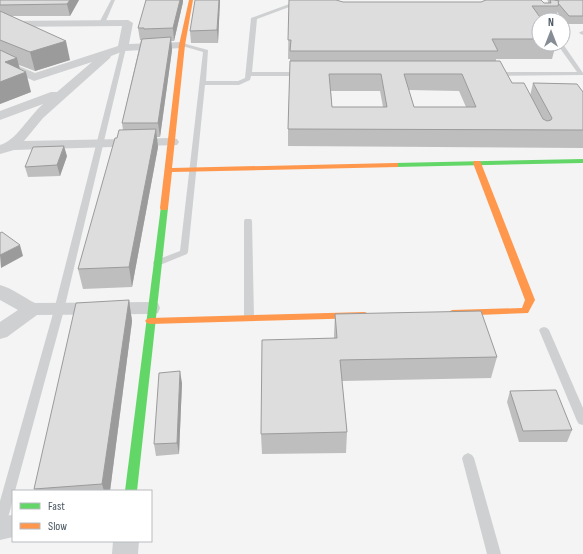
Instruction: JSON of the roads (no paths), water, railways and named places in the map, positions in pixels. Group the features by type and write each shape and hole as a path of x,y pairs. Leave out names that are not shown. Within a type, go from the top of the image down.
{"street":[{"path":"131,490 150,315 169,170 182,45 191,0"},
{"path":"0,24 128,23 117,50 65,91 38,115 6,148"},
{"path":"0,61 34,77 117,50 182,45"},
{"path":"0,116 65,91"},
{"path":"6,148 172,142"},
{"path":"169,170 583,161"},
{"path":"446,313 525,311 530,300 477,163"},
{"path":"0,291 15,301 33,309 249,318 375,315"},
{"path":"0,332 33,309"},
{"path":"0,528 12,526"},
{"path":"125,554 126,542"}],"lane":[{"path":"102,24 113,0"},
{"path":"202,83 239,83 248,79 254,18 292,4 305,6"},
{"path":"157,263 184,252 206,50 182,45"},
{"path":"0,523 59,310 98,144 117,50"},
{"path":"566,52 582,74"},
{"path":"249,74 304,74"},
{"path":"487,74 582,74"},
{"path":"511,74 514,81"},
{"path":"248,221 249,318"},
{"path":"544,330 583,421"},
{"path":"468,458 494,554"}]}
